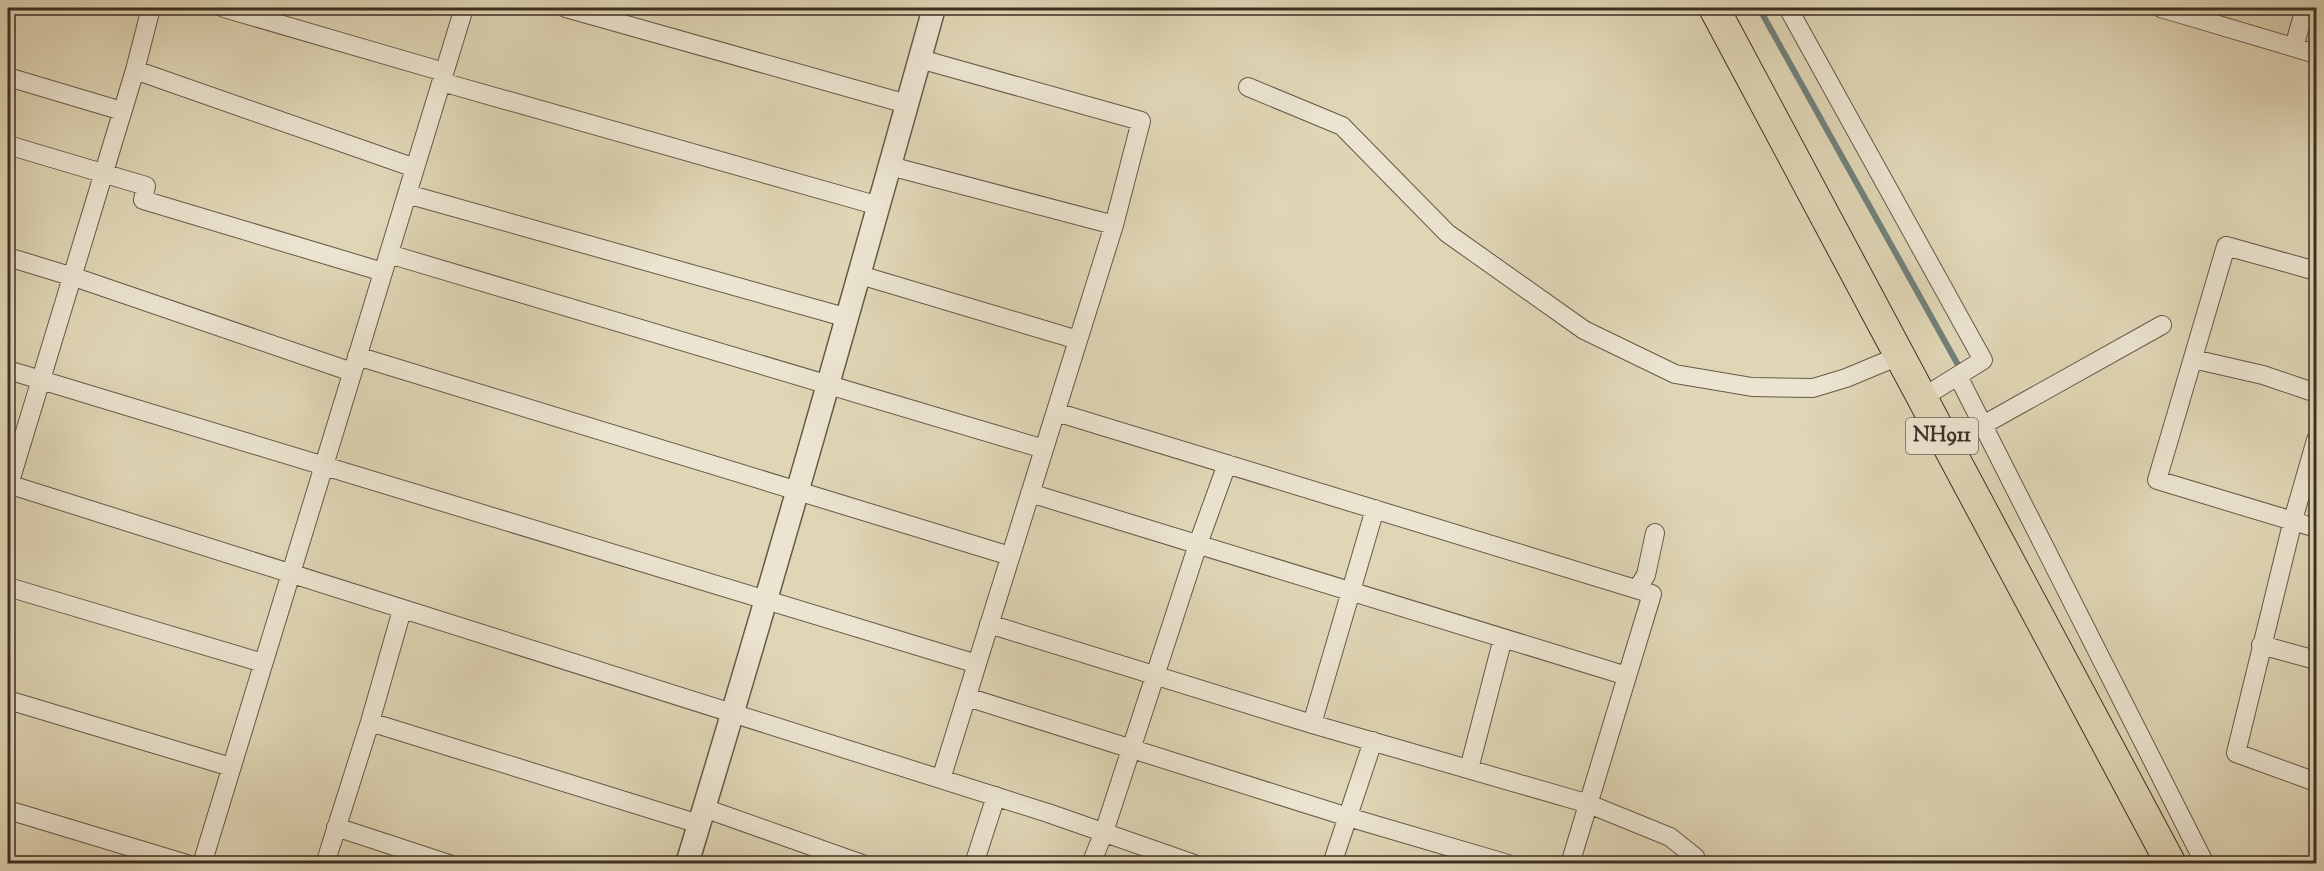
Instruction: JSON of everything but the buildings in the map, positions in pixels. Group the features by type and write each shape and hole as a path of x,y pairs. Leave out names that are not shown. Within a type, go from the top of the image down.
{"highway":[{"name":"NH911","path":"1714,8 2171,864"}],"street":[{"path":"151,8 135,70 8,486 996,796 1194,864"},
{"path":"224,8 443,77 879,206"},
{"path":"202,864 464,8"},
{"path":"566,8 907,104"},
{"path":"687,864 848,318 934,8"},
{"path":"1788,8 1983,360 1922,398"},
{"path":"2161,8 2316,54"},
{"path":"2294,47 2305,8"},
{"path":"920,60 1140,121 1114,225 941,779"},
{"path":"135,70 415,168"},
{"path":"8,77 122,111"},
{"path":"1248,87 1342,126 1447,234 1584,330 1675,374 1752,387 1813,388 1846,378 1899,356"},
{"path":"8,145 146,186 143,200 383,272"},
{"path":"890,166 1114,225"},
{"path":"407,194 848,318"},
{"path":"2316,271 2226,246 2157,480 2316,528"},
{"path":"388,254 1044,449"},
{"path":"8,257 355,364 798,490 1010,556"},
{"path":"860,275 1078,340"},
{"path":"1983,425 2162,325"},
{"path":"2193,359 2263,375 2316,393"},
{"path":"8,370 977,664"},
{"path":"1958,376 2205,864"},
{"path":"1056,411 1652,594 1570,864"},
{"path":"2316,440 2261,645 2236,753 2316,782"},
{"path":"1091,864 1104,832 1198,544 1227,464"},
{"path":"1030,493 1627,676"},
{"path":"1312,724 1375,509"},
{"path":"1636,589 1646,575 1655,533"},
{"path":"8,587 263,663"},
{"path":"325,864 370,722 402,610"},
{"path":"989,624 1312,724 1588,804 1670,837 1695,857 1693,864"},
{"path":"1469,769 1503,638"},
{"path":"2261,645 2316,660"},
{"path":"967,698 1348,817 1508,864"},
{"path":"8,700 231,767"},
{"path":"370,722 862,864"},
{"path":"1332,864 1373,741"},
{"path":"974,864 996,796"},
{"path":"8,810 186,864"},
{"path":"336,827 449,864"}],"waterway":[{"path":"1759,8 1962,372"}]}
